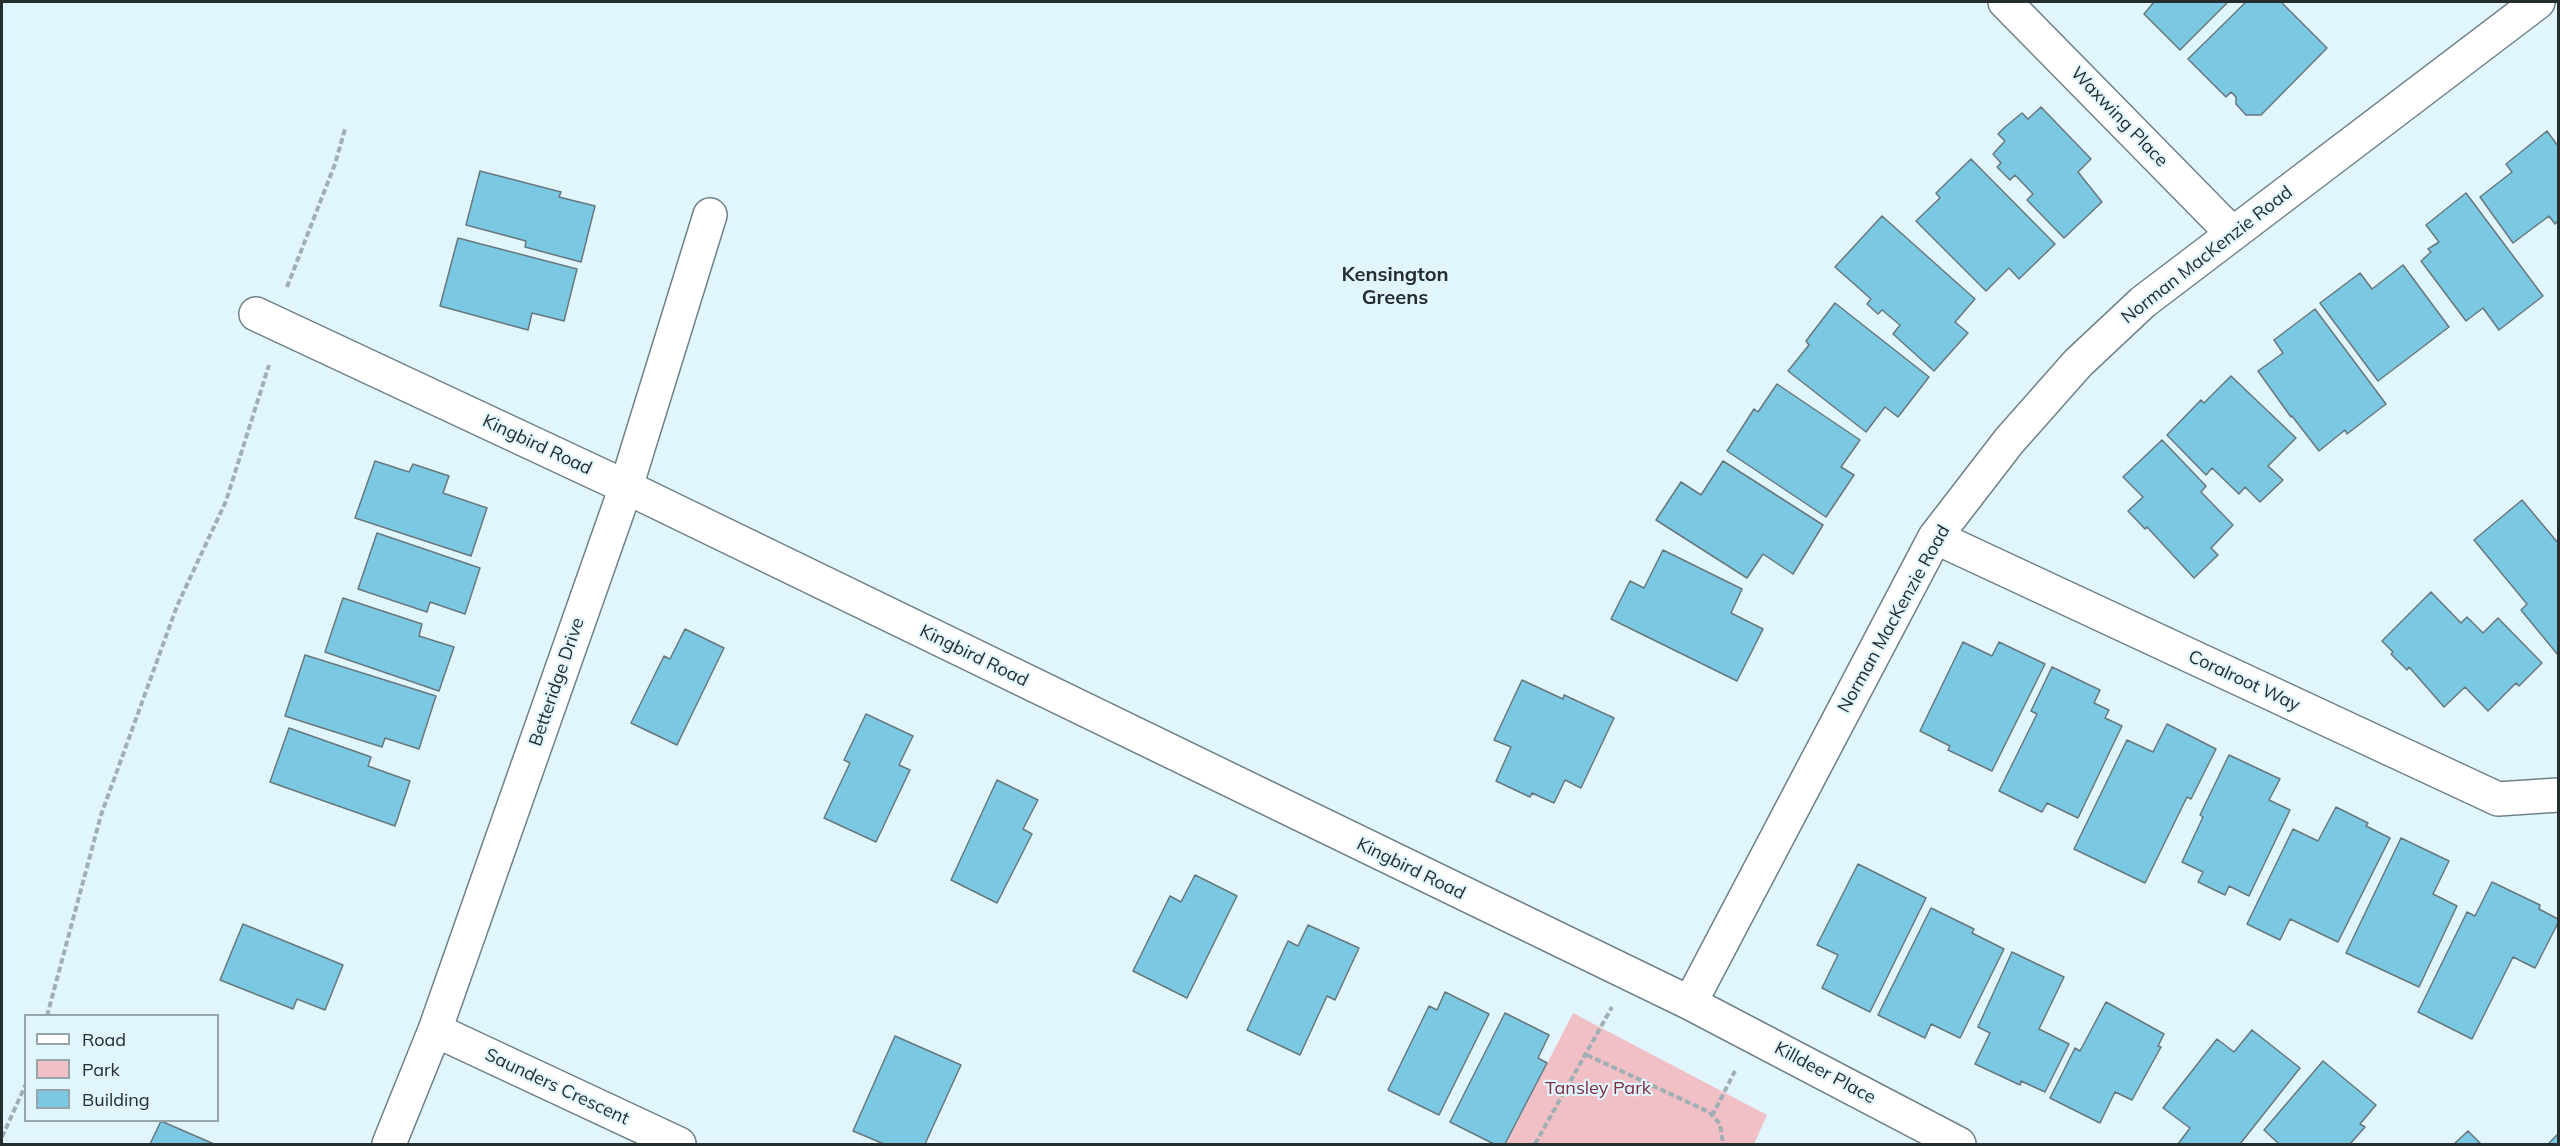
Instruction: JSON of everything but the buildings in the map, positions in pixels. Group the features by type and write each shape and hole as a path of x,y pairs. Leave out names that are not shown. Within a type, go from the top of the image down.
{"street":[{"name":"Waxwing Place","path":"2005,2 2232,233"},
{"name":"Norman MacKenzie Road","path":"1690,1004 1935,537 2009,441 2078,363 2143,302 2538,2"},
{"name":"Betteridge Drive","path":"389,1144 435,1030 626,487 710,214"},
{"name":"Kingbird Road","path":"267,319 626,487 1690,1004"},
{"name":"Coralroot Way","path":"1935,537 2498,799 2559,795"},
{"name":"Killdeer Place","path":"1690,1004 1959,1144"},
{"name":"Saunders Crescent","path":"435,1030 679,1144"}],"path":[{"path":"48,1014 101,815 164,640 226,501 267,377 267,319 282,302 321,202 345,129"},
{"path":"1534,1144 1587,1055 1629,974"},
{"path":"1712,1116 1753,1035"},
{"path":"1587,1055 1709,1112 1720,1124 1723,1144"},
{"path":"2,1137 24,1088"}],"green space":[{"name":"Tansley Park","path":"1573,1013 1767,1115 1754,1144 1506,1144"}],"district":[{"name":"Kensington Greens","path":"1395,286"}]}
